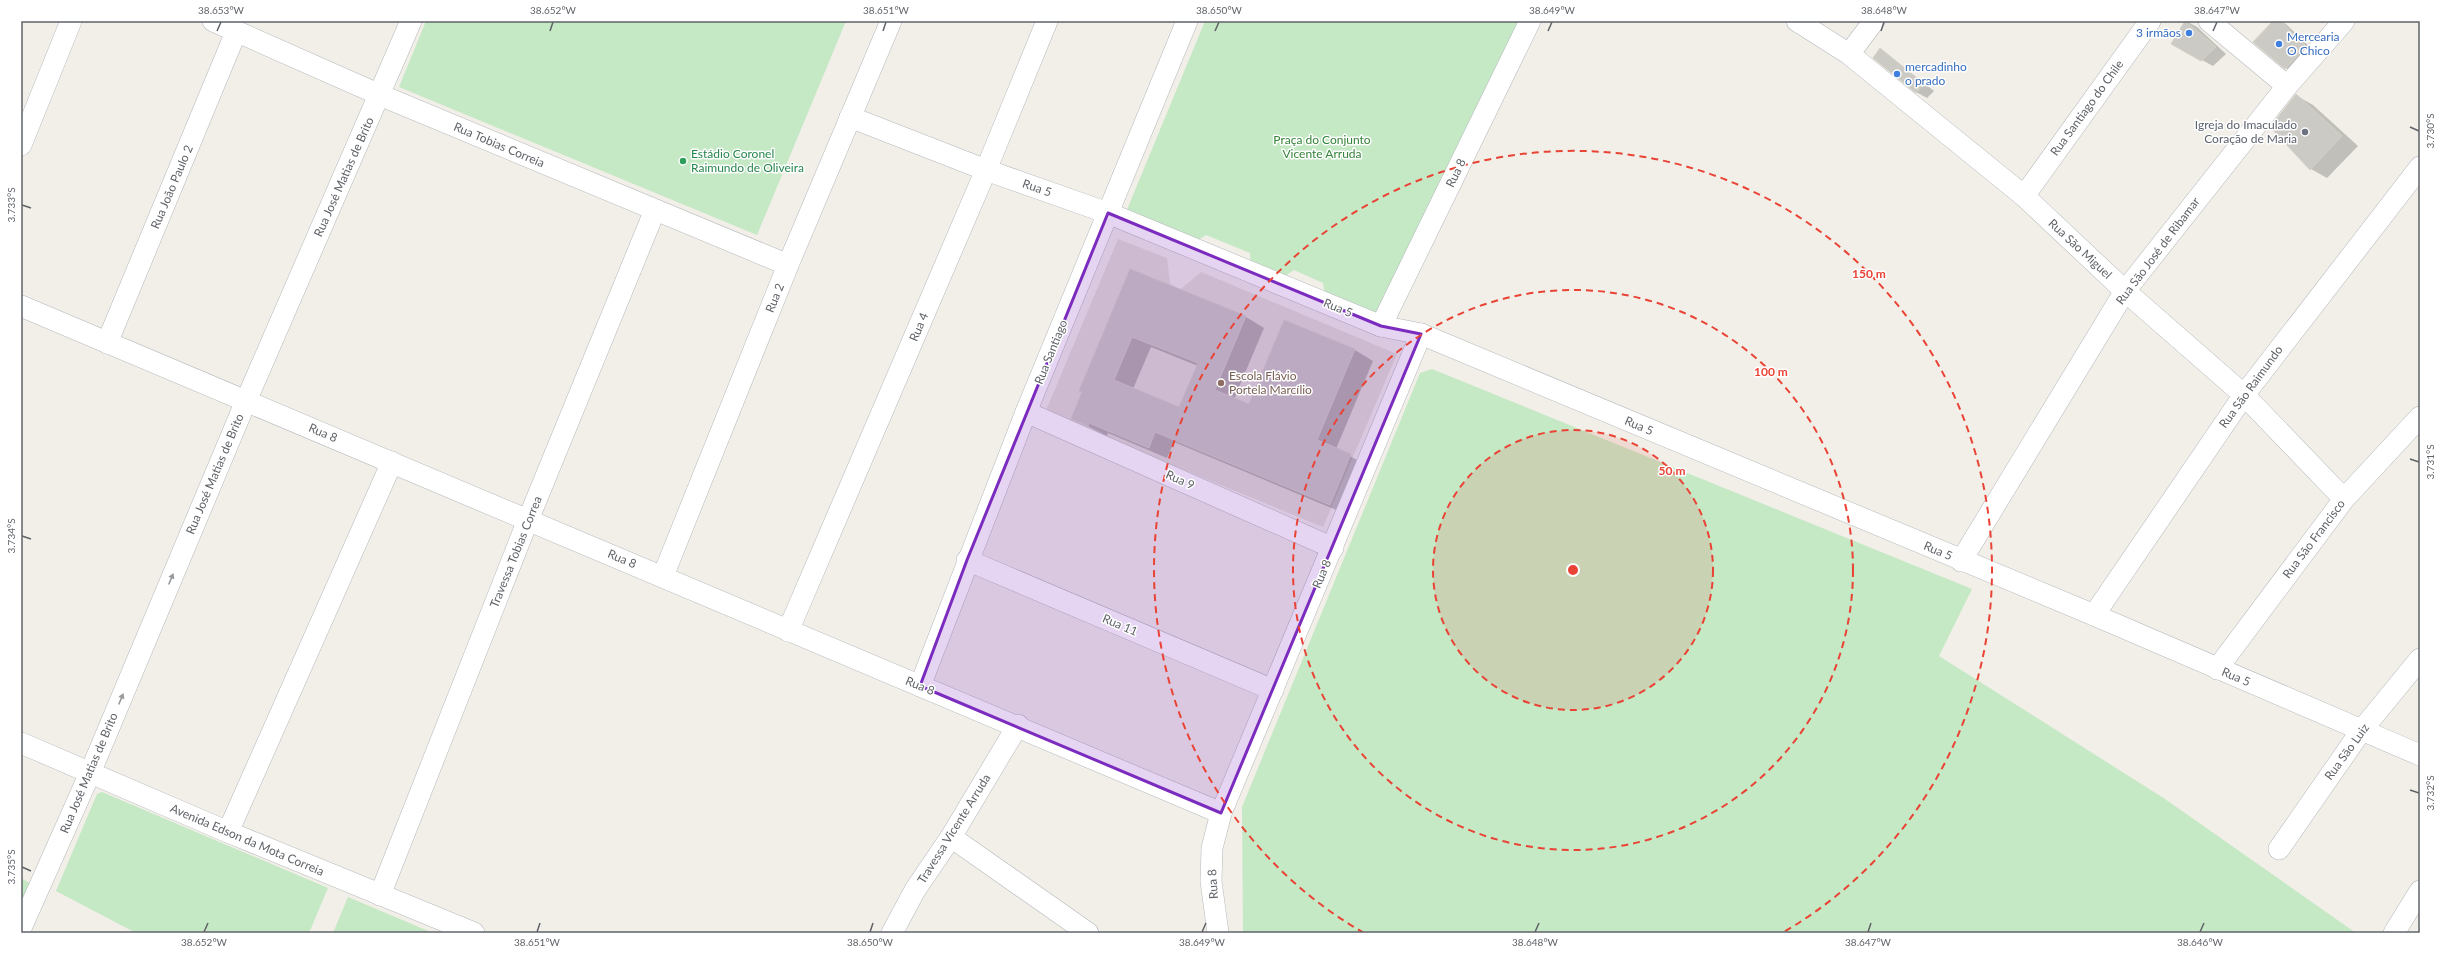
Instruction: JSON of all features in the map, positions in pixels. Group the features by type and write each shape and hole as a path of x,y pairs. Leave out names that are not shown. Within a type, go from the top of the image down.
{"street":[{"path":"21,145 71,21"},
{"name":"Rua Tobias Correia","path":"213,21 380,95 788,265"},
{"name":"Rua José Matias de Brito","path":"21,928 90,773 246,401 411,21"},
{"name":"Rua 2","path":"663,576 788,265 891,21"},
{"name":"Rua 4","path":"788,631 986,170 1047,21"},
{"name":"Rua Santiago","path":"920,686 967,560 1026,412 1187,21"},
{"name":"Rua 8","path":"1381,326 1530,21"},
{"name":"Rua São Miguel","path":"1797,21 1849,54 2024,196 2125,291 2244,395 2344,499"},
{"path":"1849,54 1874,21"},
{"name":"Rua Santiago do Chile","path":"2024,196 2150,21"},
{"path":"2209,21 2287,86"},
{"name":"Rua São José de Ribamar","path":"1961,561 2125,291 2287,86 2344,21"},
{"name":"Rua João Paulo 2","path":"107,343 236,32"},
{"name":"Rua 5","path":"850,117 986,170 1108,213 1381,326 1421,334 1961,561 2094,615 2361,731 2420,755"},
{"name":"Rua São Raimundo","path":"2094,615 2244,395 2420,167"},
{"name":"Travessa Tobias Correa","path":"380,895 528,520 655,210"},
{"name":"Rua 8","path":"21,306 1222,813"},
{"name":"Rua 8","path":"1218,933 1211,881 1212,848 1222,813 1421,334"},
{"name":"Rua 9","path":"1026,412 1333,548"},
{"name":"Rua São Francisco","path":"2217,669 2344,499 2420,417"},
{"path":"228,832 392,462"},
{"name":"Rua 11","path":"967,560 1273,690"},
{"name":"Rua São Luiz","path":"2279,848 2361,731 2420,659"},
{"name":"Travessa Vicente Arruda","path":"892,933 915,890 951,837 1018,726"},
{"name":"Avenida Edson da Mota Correia","path":"21,743 228,832 474,933"},
{"path":"951,837 1088,933"},
{"path":"2394,933 2420,891"}],"highlighted area":[{"path":"1108,213 1381,326 1421,334 1221,813 920,686 967,560"}],"shaded area":[{"name":"Escola Flávio Portela Marcílio","path":"1118,239 1167,258 1170,284 1175,287 1181,289 1201,272 1397,354 1323,527 1045,413"}],"green space":[{"name":"Estádio Coronel Raimundo de Oliveira","path":"426,21 846,21 757,235 399,87"},
{"name":"Praça do Conjunto Vicente Arruda","path":"1205,21 1527,21 1379,315 1326,299 1323,283 1294,270 1279,280 1251,268 1250,253 1206,235 1192,244 1126,212"},
{"path":"1432,369 1972,589 1939,656 2165,799 2356,933 1243,933 1242,807 1420,373"},
{"path":"102,792 328,888 309,933 136,933 56,891 97,794"},
{"path":"21,878 31,884 21,906"},
{"path":"348,897 433,933 333,933"}],"building":[{"name":"3 irmãos","path":"2185,21 2216,47 2201,61 2171,44"},
{"name":"Mercearia O Chico","path":"2273,21 2280,21 2306,46 2285,69 2253,42"},
{"name":"mercadinho o prado","path":"1880,48 1924,84 1916,93 1873,58"},
{"name":"Igreja do Imaculado Coração de Maria","path":"2296,94 2342,136 2310,170 2270,127"},
{"path":"1130,269 1246,316 1215,390 1249,404 1284,320 1355,349 1317,440 1351,454 1330,505 1155,432 1149,448 1089,423 1088,426 1071,419 1082,392 1079,391","holes":["1132,337 1198,363 1179,407 1114,380"]}],"place":[{"name":"3 irmãos","path":"2189,33"},
{"name":"Mercearia O Chico","path":"2279,44"},
{"name":"mercadinho o prado","path":"1897,74"},
{"name":"Igreja do Imaculado Coração de Maria","path":"2305,132"},
{"name":"Estádio Coronel Raimundo de Oliveira","path":"683,161"},
{"name":"Escola Flávio Portela Marcílio","path":"1221,383"}]}
